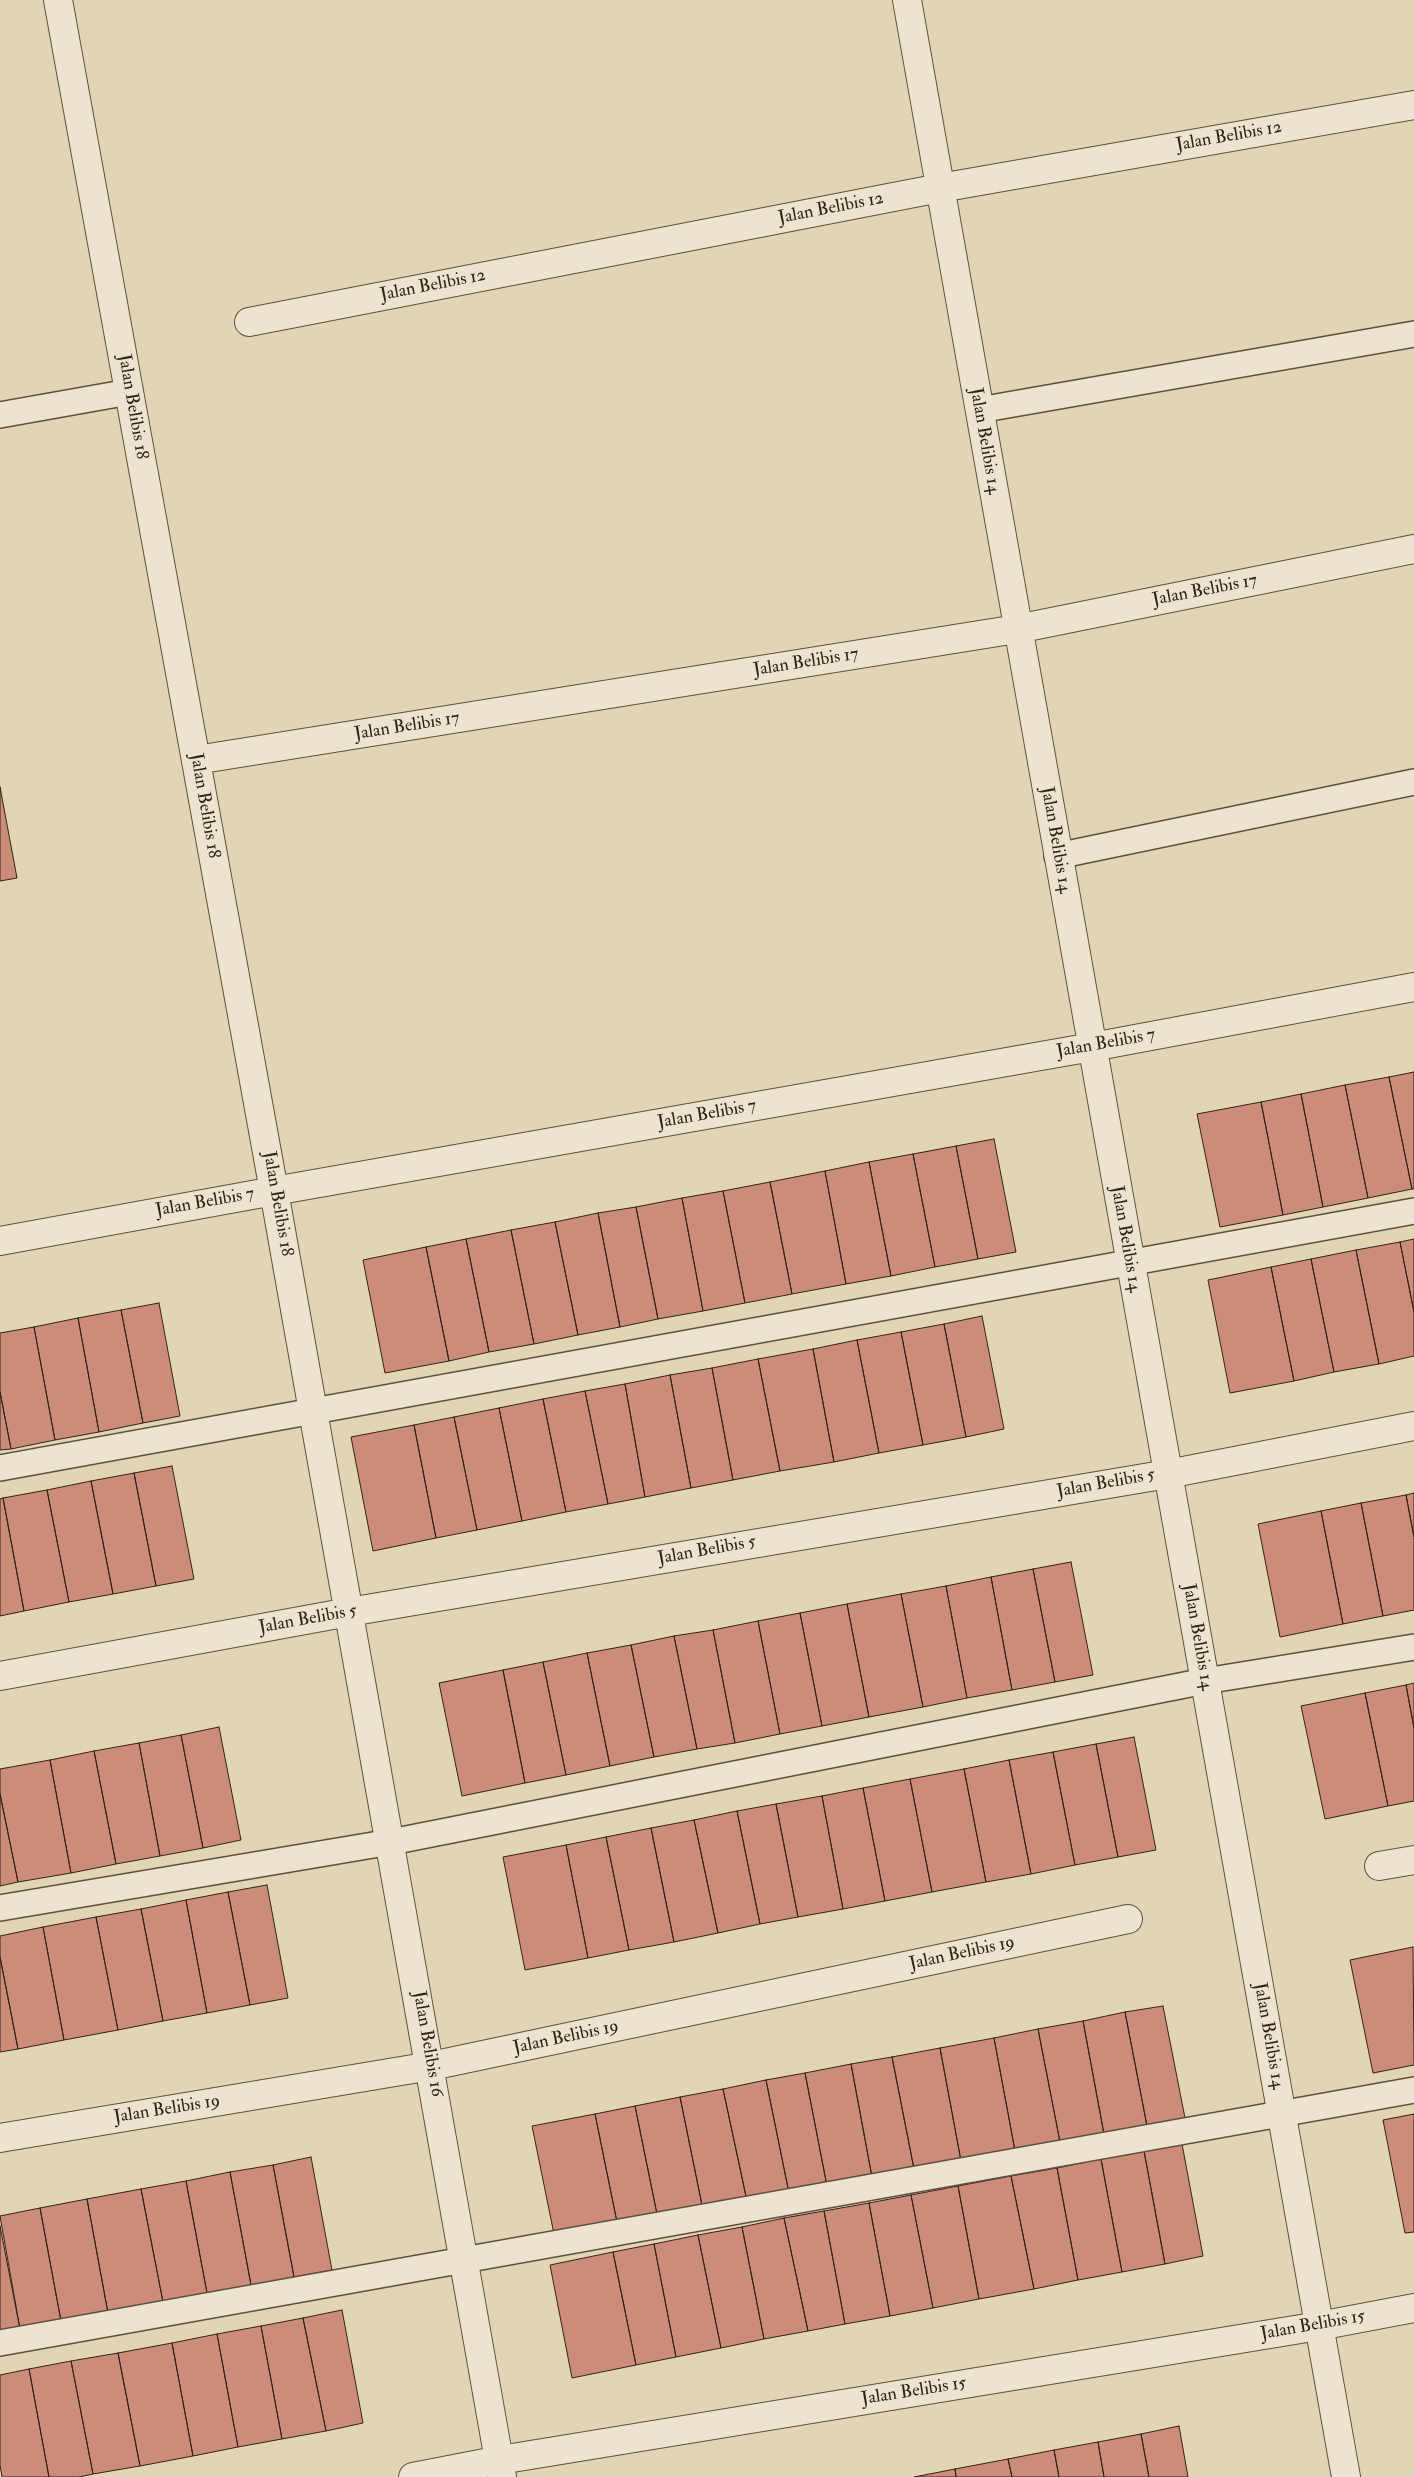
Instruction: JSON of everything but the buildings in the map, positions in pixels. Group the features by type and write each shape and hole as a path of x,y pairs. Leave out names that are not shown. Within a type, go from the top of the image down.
{"street":[{"name":"Jalan Belibis 18","path":"58,0 349,1612"},
{"name":"Jalan Belibis 14","path":"907,0 1346,2477"},
{"name":"Jalan Belibis 12","path":"249,322 940,188 1414,105"},
{"name":"Jalan Belibis 17","path":"196,760 1017,629 1414,549"},
{"name":"Jalan Belibis 7","path":"0,1241 274,1190 1092,1047 1414,987"},
{"name":"Jalan Belibis 5","path":"0,1676 349,1612 1168,1474 1414,1426"},
{"name":"Jalan Belibis 16","path":"349,1612 501,2469"},
{"path":"1379,1866 1414,1860"},
{"name":"Jalan Belibis 19","path":"0,2138 431,2066 1128,1919"},
{"name":"Jalan Belibis 15","path":"413,2477 501,2469 1414,2308"}],"lane":[{"path":"979,410 1414,334"},
{"path":"0,415 129,392"},
{"path":"1058,856 1414,782"},
{"path":"0,1468 1414,1211"},
{"path":"0,1908 391,1842 1205,1681 1414,1647"},
{"path":"0,2344 1414,2090"}]}
